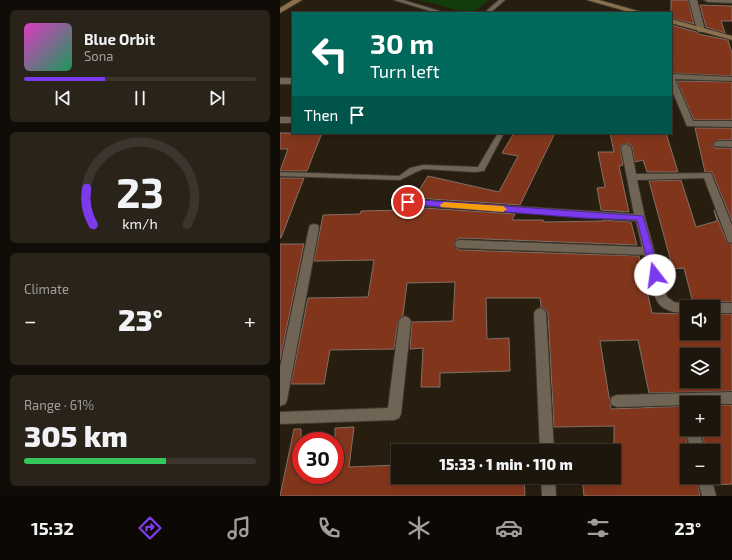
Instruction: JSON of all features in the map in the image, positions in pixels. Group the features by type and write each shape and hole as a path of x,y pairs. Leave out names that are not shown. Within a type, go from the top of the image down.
{"main road":[{"path":"280,11 298,0"},
{"path":"591,0 638,12"},
{"path":"672,21 732,38"}],"street":[{"path":"693,0 700,30"},
{"path":"708,0 732,1"},
{"path":"672,77 732,79"},
{"path":"672,79 690,124 732,124"},
{"path":"280,81 292,81"},
{"path":"280,120 292,120"},
{"path":"718,144 732,144"},
{"path":"626,147 640,218 662,299 665,304 680,307"},
{"path":"632,177 708,176 732,239"},
{"path":"408,202 640,218"},
{"path":"280,400 314,228"},
{"path":"460,244 649,251"},
{"path":"720,308 732,308"},
{"path":"540,313 546,444"},
{"path":"280,418 394,414 405,321"},
{"path":"720,400 732,398"},
{"path":"617,400 680,404"},
{"path":"548,484 549,496"},
{"path":"706,484 709,496"}],"lane":[{"path":"397,0 439,12"},
{"path":"488,12 502,0"},
{"path":"280,174 400,178 413,170 423,167 475,170 481,169 500,134"}],"green space":[{"path":"421,0 489,0 473,12 464,12"}],"building":[{"path":"671,0 688,0 694,24 672,18"},
{"path":"700,5 732,6 732,21 721,21 725,33 706,27"},
{"path":"672,25 696,32 698,34 728,40 732,53 732,76 672,73"},
{"path":"677,81 732,82 732,120 694,120"},
{"path":"695,128 732,128 732,140 718,140 712,144 715,148 732,148 732,221 712,172 705,172"},
{"path":"280,133 322,134 307,171 280,171 288,149 280,149"},
{"path":"513,134 555,134 520,205 414,198 428,176 499,192 518,156 502,153"},
{"path":"610,134 666,134 678,172 647,172 643,160 635,162 632,146 627,143 620,146 623,165 619,166 629,212 601,210 597,188 605,187 598,152 614,152"},
{"path":"280,178 304,178 281,238 280,238"},
{"path":"681,180 696,227 717,221 714,210 727,242 732,244 732,302 720,302 720,300 692,300 684,268 673,269 649,181"},
{"path":"408,207 515,214 512,220 543,220 544,222 604,221 603,220 631,222 637,245 460,238 456,240 454,244 456,248 460,250 639,256 652,313 680,314 680,340 720,340 720,314 732,314 732,391 649,393 638,340 600,341 611,409 680,406 680,436 686,436 687,444 680,444 680,484 697,484 700,496 584,496 583,484 621,484 621,444 614,444 614,426 554,427 548,313 541,307 540,298 486,298 487,339 509,338 510,371 440,373 440,387 421,387 423,348 410,349 412,322 453,321 455,282 407,283 403,315 398,321 394,349 330,350 324,384 291,384 308,298 368,297 374,260 314,261 323,215 360,214 361,211 406,210"},
{"path":"280,244 304,244 280,360"},
{"path":"720,405 732,405 732,484 715,485 720,484 720,444 704,444 703,436 720,436"},
{"path":"354,427 349,467 391,465 391,484 524,484 525,496 280,496 292,439 292,484 344,484 344,432 335,432 335,428"},
{"path":"294,429 301,429 301,432 293,432"}],"slow traffic":[{"path":"444,205 503,209"}],"route":[{"path":"408,202 640,218 655,275"}]}
